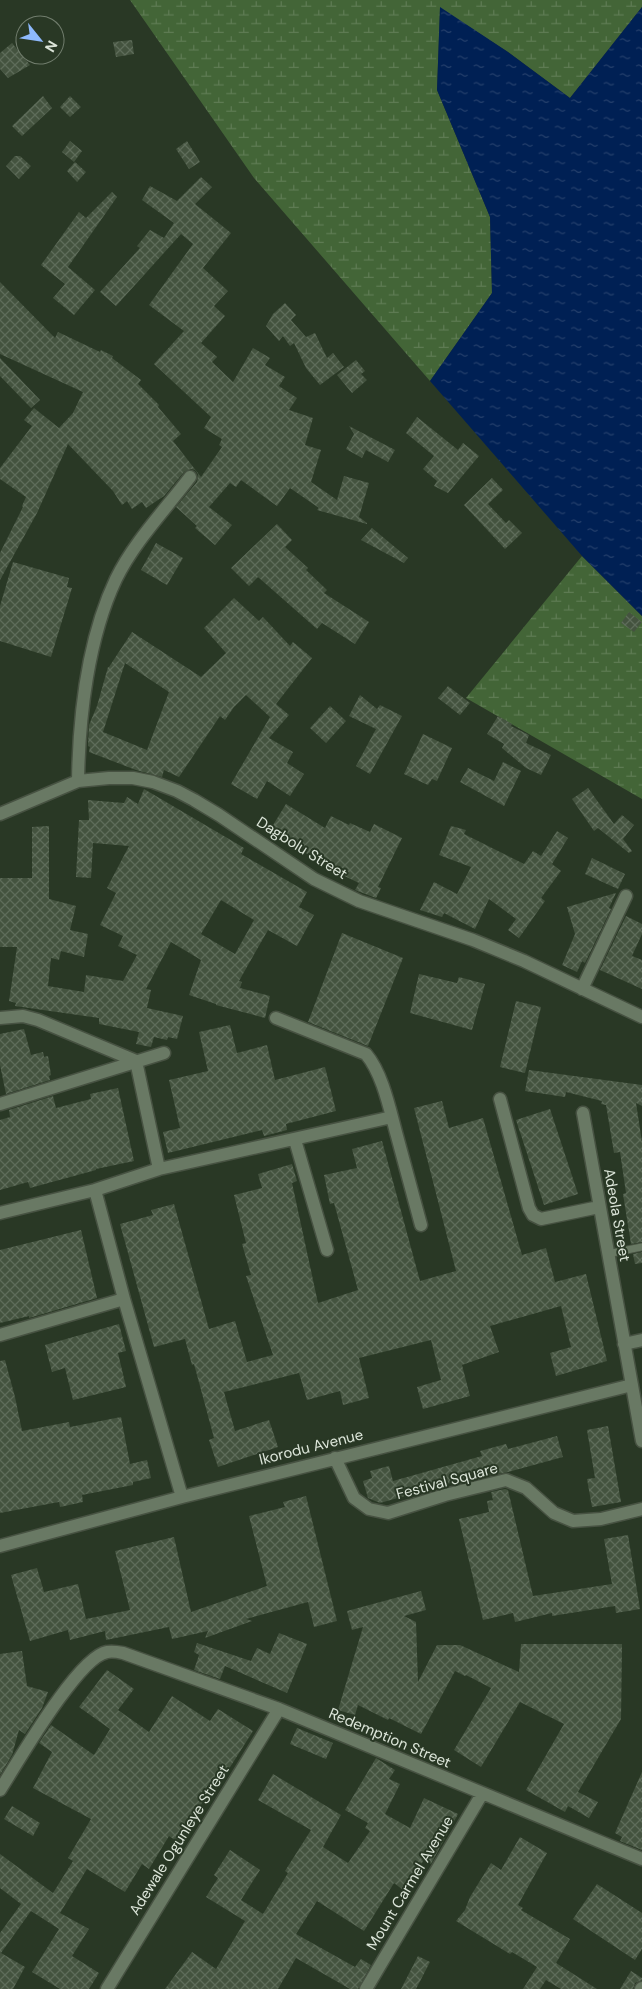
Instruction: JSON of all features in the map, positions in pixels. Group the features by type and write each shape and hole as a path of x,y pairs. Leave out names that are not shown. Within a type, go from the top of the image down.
{"street":[{"path":"78,781 81,713 95,642 116,579 133,552 190,477"},
{"name":"Dagbolu Street","path":"0,814 78,781 133,778 153,782 177,791 219,814 314,879 359,901 473,940 524,961 642,1017"},
{"path":"582,989 626,896"},
{"path":"0,1018 23,1016 38,1020 136,1061"},
{"path":"276,1018 366,1054 376,1069 392,1117 421,1225"},
{"path":"0,1104 164,1053"},
{"path":"136,1061 159,1169"},
{"path":"500,1099 529,1208 534,1215 541,1219 599,1207"},
{"name":"Adeola Street","path":"583,1113 642,1441"},
{"path":"0,1214 95,1190 159,1169 392,1117"},
{"path":"295,1140 327,1250"},
{"path":"95,1190 124,1299 182,1496"},
{"path":"0,1335 124,1299"},
{"path":"624,1344 642,1340"},
{"name":"Ikorodu Avenue","path":"0,1546 182,1496 632,1385"},
{"name":"Festival Square","path":"335,1458 354,1498 369,1509 388,1513 445,1495 506,1480 526,1488 554,1513 573,1521 601,1519 642,1508"},
{"name":"Redemption Street","path":"0,1790 71,1682 92,1660 107,1652 123,1653 279,1709 642,1859"},
{"name":"Adewale Ogunleye Street","path":"107,1989 279,1709"},
{"name":"Mount Carmel Avenue","path":"366,1989 482,1794"}],"lane":[{"path":"607,1254 642,1247"}],"green space":[{"path":"130,0 642,0 642,7 570,98 508,52 440,8 437,90 490,217 492,293 430,381 254,178"},
{"path":"582,556 642,616 642,799 466,698"}],"water":[{"path":"440,7 508,52 570,98 642,7 642,616 582,556 430,381 492,293 490,217 437,90"}],"building":[{"path":"132,40 134,54 116,57 113,42"},
{"path":"12,43 15,47 15,65 30,65 8,78 0,69 0,53"},
{"path":"43,96 52,108 22,136 12,126"},
{"path":"70,96 81,107 70,117 60,107"},
{"path":"70,141 82,151 74,162 62,152"},
{"path":"187,141 200,162 189,169 176,149"},
{"path":"15,156 20,156 31,166 19,179 6,166"},
{"path":"75,162 86,172 77,182 67,171"},
{"path":"201,177 212,187 195,204 231,233 203,268 228,291 214,306 225,316 201,343 217,357 212,362 233,382 253,348 270,358 265,365 285,377 279,386 297,398 289,410 313,418 305,445 321,450 311,482 337,500 344,476 369,483 359,517 367,524 317,510 319,508 290,488 277,506 241,480 236,487 230,483 209,507 232,525 215,545 195,528 197,526 176,507 197,482 198,474 195,470 191,469 184,472 164,496 146,508 142,502 132,509 127,501 122,505 113,491 68,444 37,513 0,580 0,553 26,497 0,479 0,468 32,426 24,420 34,408 59,428 73,413 83,392 0,354 0,282 55,338 58,332 100,352 101,350 113,356 112,358 141,380 138,384 159,405 158,407 181,434 173,441 201,477 222,447 219,445 222,439 204,428 211,417 154,364 184,331 149,305 193,244 181,234 116,306 100,292 140,248 137,246 150,230 164,238 174,223 142,200 150,186 177,201"},
{"path":"112,192 117,197 68,267 95,290 74,315 53,298 65,284 41,265 79,212 86,218"},
{"path":"285,303 296,315 291,320 306,337 315,333 327,358 333,353 344,367 320,385 306,368 294,343 290,346 283,336 279,341 266,326 273,314"},
{"path":"0,358 40,400 31,408 0,376"},
{"path":"356,360 365,371 361,374 367,380 352,393 337,375"},
{"path":"417,417 458,450 463,443 479,456 448,493 434,486 437,481 423,469 434,456 406,433"},
{"path":"349,426 395,450 388,462 366,450 362,458 346,449 354,434"},
{"path":"492,478 503,490 488,504 506,523 509,520 522,533 505,549 464,505"},
{"path":"277,524 292,540 285,547 308,568 306,570 327,590 324,593 369,622 355,644 322,623 317,629 258,577 249,586 231,568"},
{"path":"372,528 408,558 404,563 361,540"},
{"path":"156,543 183,558 167,585 141,570"},
{"path":"13,562 69,578 67,587 72,588 51,657 0,641 0,606"},
{"path":"234,598 259,621 263,617 290,646 293,642 312,658 276,704 289,715 269,738 293,752 287,763 304,774 290,796 267,781 257,799 231,784 270,717 246,695 225,720 220,716 179,777 164,770 162,777 136,770 89,752 89,725 97,706 108,667 132,632 201,677 226,653 204,628","holes":["125,663 169,692 147,750 103,732"]},
{"path":"629,612 642,622 634,632 621,623"},
{"path":"448,686 470,703 460,715 438,698"},
{"path":"360,695 377,709 380,705 402,716 370,774 356,766 376,729 349,716"},
{"path":"330,706 346,721 326,743 310,728"},
{"path":"498,716 512,724 511,726 529,735 526,743 551,755 541,775 526,768 502,748 504,744 487,734"},
{"path":"423,734 452,748 437,781 432,779 428,785 404,774"},
{"path":"503,762 521,771 504,806 460,782 468,768 494,781"},
{"path":"588,788 614,824 622,815 634,825 623,839 632,851 629,853 598,828 594,831 572,799"},
{"path":"144,789 244,848 241,854 307,892 299,907 314,915 297,946 268,930 239,981 242,982 240,988 270,996 265,1018 216,1005 189,995 201,960 171,942 146,989 151,990 147,1008 183,1016 177,1039 168,1037 167,1040 154,1037 151,1047 136,1044 139,1032 99,1024 99,1018 15,1006 16,1003 9,1001 17,947 0,947 0,878 32,878 32,827 49,826 49,899 76,906 70,930 88,934 84,957 61,951 59,960 51,958 48,986 84,992 86,975 123,981 137,955 118,946 123,936 100,925 116,893 107,888 129,846 93,843 91,878 76,877 79,820 89,820 88,800 124,803 127,797 138,804","holes":["221,900 254,920 235,954 201,934"]},
{"path":"286,804 325,828 331,816 370,832 374,824 402,838 378,887 381,888 376,898 355,890 359,883 334,871 270,830"},
{"path":"451,826 466,830 464,834 524,864 533,851 541,856 557,831 568,838 552,864 561,871 541,898 545,901 519,938 508,930 516,919 489,899 475,929 444,913 442,917 420,910 434,882 457,894 471,867 439,855"},
{"path":"592,858 625,874 618,889 585,874"},
{"path":"616,893 609,908 611,909 585,963 582,961 577,972 562,965 575,934 567,907"},
{"path":"626,916 642,924 642,934 632,956 642,960 642,989 600,970"},
{"path":"342,933 403,958 368,1046 308,1022"},
{"path":"419,974 457,983 459,977 485,984 472,1030 410,1013"},
{"path":"516,1001 541,1007 525,1073 500,1067"},
{"path":"230,1025 237,1053 267,1045 275,1080 325,1067 336,1111 286,1124 287,1130 264,1136 262,1130 168,1153 163,1132 180,1128 169,1080 208,1071 199,1032"},
{"path":"24,1029 31,1055 43,1052 44,1057 48,1056 50,1080 6,1094 0,1065 0,1034"},
{"path":"529,1070 642,1085 642,1106 636,1103 642,1142 642,1242 631,1244 623,1194 626,1193 620,1152 614,1153 606,1105 601,1104 602,1101 566,1092 565,1097 525,1091"},
{"path":"118,1088 134,1161 96,1169 30,1188 28,1182 0,1190 0,1120 10,1117 9,1110 53,1096 56,1108 91,1099 90,1094"},
{"path":"442,1101 449,1128 483,1118 522,1255 546,1248 555,1282 586,1274 607,1361 556,1376 550,1353 571,1347 561,1306 490,1326 499,1352 462,1365 470,1396 423,1409 417,1387 441,1380 431,1340 359,1358 369,1398 343,1405 340,1391 307,1400 299,1373 224,1392 235,1431 269,1420 278,1447 218,1467 209,1440 214,1438 194,1364 192,1365 185,1339 154,1347 120,1224 153,1215 151,1210 174,1204 209,1329 235,1321 247,1362 273,1355 246,1276 251,1275 242,1244 246,1243 234,1195 262,1188 258,1174 292,1164 297,1181 292,1183 318,1303 358,1290 334,1203 330,1204 324,1175 357,1168 352,1149 382,1141 420,1281 456,1271 414,1108"},
{"path":"550,1109 578,1194 544,1205 516,1120"},
{"path":"81,1230 97,1298 29,1318 29,1316 0,1323 0,1250"},
{"path":"642,1252 642,1263 635,1264 633,1254"},
{"path":"119,1324 126,1351 118,1353 126,1387 73,1400 65,1368 52,1372 45,1345"},
{"path":"5,1360 22,1431 69,1422 70,1427 121,1417 130,1464 147,1460 151,1478 133,1482 133,1485 82,1495 83,1502 60,1507 59,1502 0,1513 0,1361"},
{"path":"608,1426 621,1502 592,1507 587,1479 595,1478 587,1430"},
{"path":"557,1436 563,1457 508,1472 487,1476 486,1473 380,1503 368,1498 363,1481 372,1478 370,1471 389,1466 393,1481 482,1456 480,1451 506,1444 508,1449"},
{"path":"508,1490 533,1596 612,1584 604,1539 628,1535 640,1609 616,1613 615,1606 552,1616 552,1613 515,1622 513,1613 483,1620 459,1519 489,1512 487,1501 493,1500 491,1492"},
{"path":"306,1496 337,1621 314,1627 308,1602 246,1619 252,1621 205,1638 208,1631 172,1639 169,1627 106,1640 105,1631 70,1640 68,1630 30,1641 11,1575 37,1568 44,1592 78,1584 86,1619 130,1610 115,1551 174,1537 191,1612 267,1586 249,1516 285,1507 283,1502"},
{"path":"421,1591 426,1610 404,1616 416,1622 418,1682 437,1645 460,1645 519,1672 521,1644 622,1644 621,1719 578,1792 598,1802 589,1818 568,1806 565,1812 526,1790 564,1724 520,1702 481,1767 454,1750 491,1688 466,1675 455,1671 421,1734 358,1705 355,1715 338,1710 363,1627 352,1630 347,1611"},
{"path":"279,1633 307,1644 287,1693 225,1666 220,1679 194,1670 199,1655 194,1652 197,1643 251,1661 257,1648 270,1654"},
{"path":"22,1651 27,1686 48,1692 42,1708 25,1734 19,1730 12,1755 0,1775 0,1654"},
{"path":"107,1670 134,1689 118,1710 149,1732 172,1696 210,1721 218,1709 253,1731 213,1794 209,1791 186,1831 190,1834 182,1845 169,1836 149,1869 142,1864 125,1892 87,1869 60,1913 89,1929 72,1956 99,1973 89,1989 60,1989 32,1972 59,1929 31,1911 1,1953 25,1967 13,1989 0,1989 0,1933 21,1904 0,1888 0,1854 53,1893 73,1861 68,1858 91,1819 33,1788 52,1752 39,1743 51,1725 94,1755 110,1729 79,1707"},
{"path":"297,1728 333,1743 326,1759 290,1744"},
{"path":"376,1758 395,1770 389,1779 400,1784 385,1814 410,1828 424,1798 458,1814 431,1864 424,1860 403,1890 394,1883 364,1931 317,1901 296,1934 355,1967 361,1959 371,1965 358,1989 350,1989 296,1958 278,1989 165,1989 192,1952 216,1969 245,1921 206,1897 218,1878 214,1875 230,1850 260,1870 241,1900 263,1914 288,1873 285,1871 311,1830 258,1800 273,1774 341,1815 323,1847 348,1863 370,1831 365,1828 368,1823 345,1810"},
{"path":"642,1772 642,1850 620,1841 622,1837 615,1833"},
{"path":"12,1806 40,1823 33,1836 4,1819"},
{"path":"520,1837 547,1853 518,1905 523,1908 521,1910 570,1939 556,1963 597,1989 561,1989 546,1980 540,1989 523,1989 537,1967 512,1952 510,1954 456,1921 465,1910 470,1897 491,1863 501,1870"},
{"path":"597,1884 642,1913 642,1949 635,1960 573,1919"},
{"path":"418,1956 430,1962 416,1989 401,1989"},
{"path":"631,1971 642,1978 642,1980 635,1983 633,1989 620,1989"}]}
